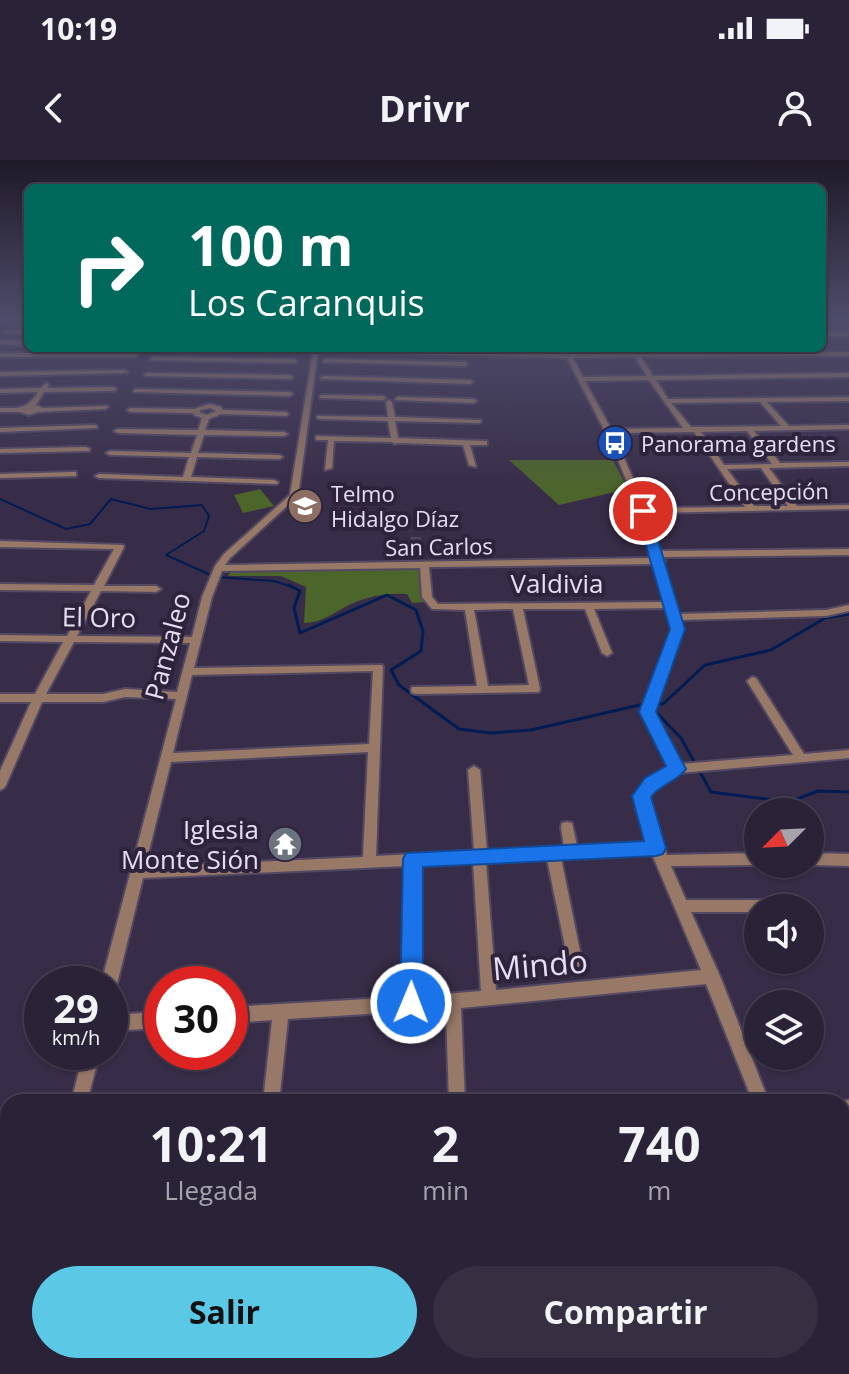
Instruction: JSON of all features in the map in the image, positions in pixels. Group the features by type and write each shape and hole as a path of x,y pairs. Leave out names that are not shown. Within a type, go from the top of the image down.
{"street":[{"path":"36,408 42,391 52,377"},
{"path":"210,406 220,377"},
{"path":"266,377 290,377"},
{"name":"Panzaleo","path":"114,966 196,640 217,569 234,549 294,496 312,377"},
{"path":"389,377 395,442"},
{"path":"734,377 786,427"},
{"path":"682,768 649,706 677,634 676,617 643,511 608,431 580,379 751,377"},
{"path":"785,377 792,384"},
{"path":"323,378 470,382"},
{"path":"651,378 666,401 723,467 752,510"},
{"path":"0,391 114,389"},
{"path":"136,391 290,394"},
{"path":"800,391 809,399"},
{"path":"322,397 474,401"},
{"path":"666,401 849,399"},
{"path":"130,410 195,411 210,406 219,408 220,412"},
{"path":"0,410 23,412 36,408 105,407"},
{"path":"195,411 206,417 220,412 286,414"},
{"path":"1,452 16,430 23,412"},
{"path":"186,479 206,417"},
{"path":"319,417 479,421"},
{"path":"0,430 95,427"},
{"path":"608,431 849,427"},
{"path":"748,428 778,466"},
{"path":"118,431 284,434"},
{"path":"319,438 331,441 484,443"},
{"path":"328,468 331,441"},
{"path":"466,444 473,465"},
{"path":"1,452 86,449"},
{"path":"110,453 279,457"},
{"path":"723,467 849,464"},
{"path":"763,466 795,509"},
{"path":"0,476 73,474"},
{"path":"99,476 274,482"},
{"name":"Concepción","path":"643,511 849,507"},
{"path":"0,544 120,547 38,698 0,785"},
{"name":"San Carlos","path":"217,569 849,552"},
{"name":"Valdivia","path":"424,565 428,600 435,607 672,605"},
{"path":"0,587 156,589"},
{"path":"416,690 535,689 517,605"},
{"path":"588,605 607,653"},
{"path":"469,606 483,689"},
{"path":"676,617 826,613 849,608"},
{"name":"El Oro","path":"0,638 196,640"},
{"path":"188,672 376,666 379,670 372,748 369,861"},
{"path":"752,681 801,758"},
{"path":"0,698 103,698 125,693 182,696"},
{"path":"0,748 17,748"},
{"path":"167,758 372,748"},
{"path":"758,1094 712,976 659,855 641,796 652,783 682,768 849,754"},
{"path":"474,770 489,997"},
{"path":"567,827 572,852"},
{"path":"137,873 572,852 744,858"},
{"path":"553,853 575,961"},
{"path":"411,1003 413,859"},
{"path":"824,859 849,860"},
{"path":"681,906 744,906"},
{"name":"Mindo","path":"248,1014 453,1001 712,976"},
{"path":"453,1001 457,1094"},
{"path":"272,1094 281,1012"},
{"path":"81,1094 87,1070"}],"green space":[{"path":"509,460 613,460 628,489 559,505"},
{"path":"260,489 274,506 243,513 234,495"},
{"path":"419,568 426,602 412,603 407,594 378,596 351,604 311,623 304,623 306,587 281,576 228,576 232,570"}],"building":[{"path":"410,536 422,536 422,545 410,545"}],"waterway":[{"path":"0,499 66,529 90,524 111,499 151,509 202,505 209,516 204,531 166,555 215,577 274,581 292,587"},
{"path":"292,587 300,591 294,608 300,633 387,595 416,610 423,631 421,651 391,670 399,685 459,729 491,733 531,730 644,704"},
{"path":"652,704 663,704 705,665 771,650 825,618 849,614"},
{"path":"653,709 681,738 711,792 789,802 818,791 849,792"}],"place":[{"name":"Panorama gardens","path":"615,443"},
{"name":"Telmo Hidalgo Díaz","path":"305,506"},
{"name":"Iglesia Monte Sión","path":"285,844"}],"route":[{"path":"411,1003 413,859 656,848 641,796 652,783 677,769 647,712 678,629 643,511"}]}
